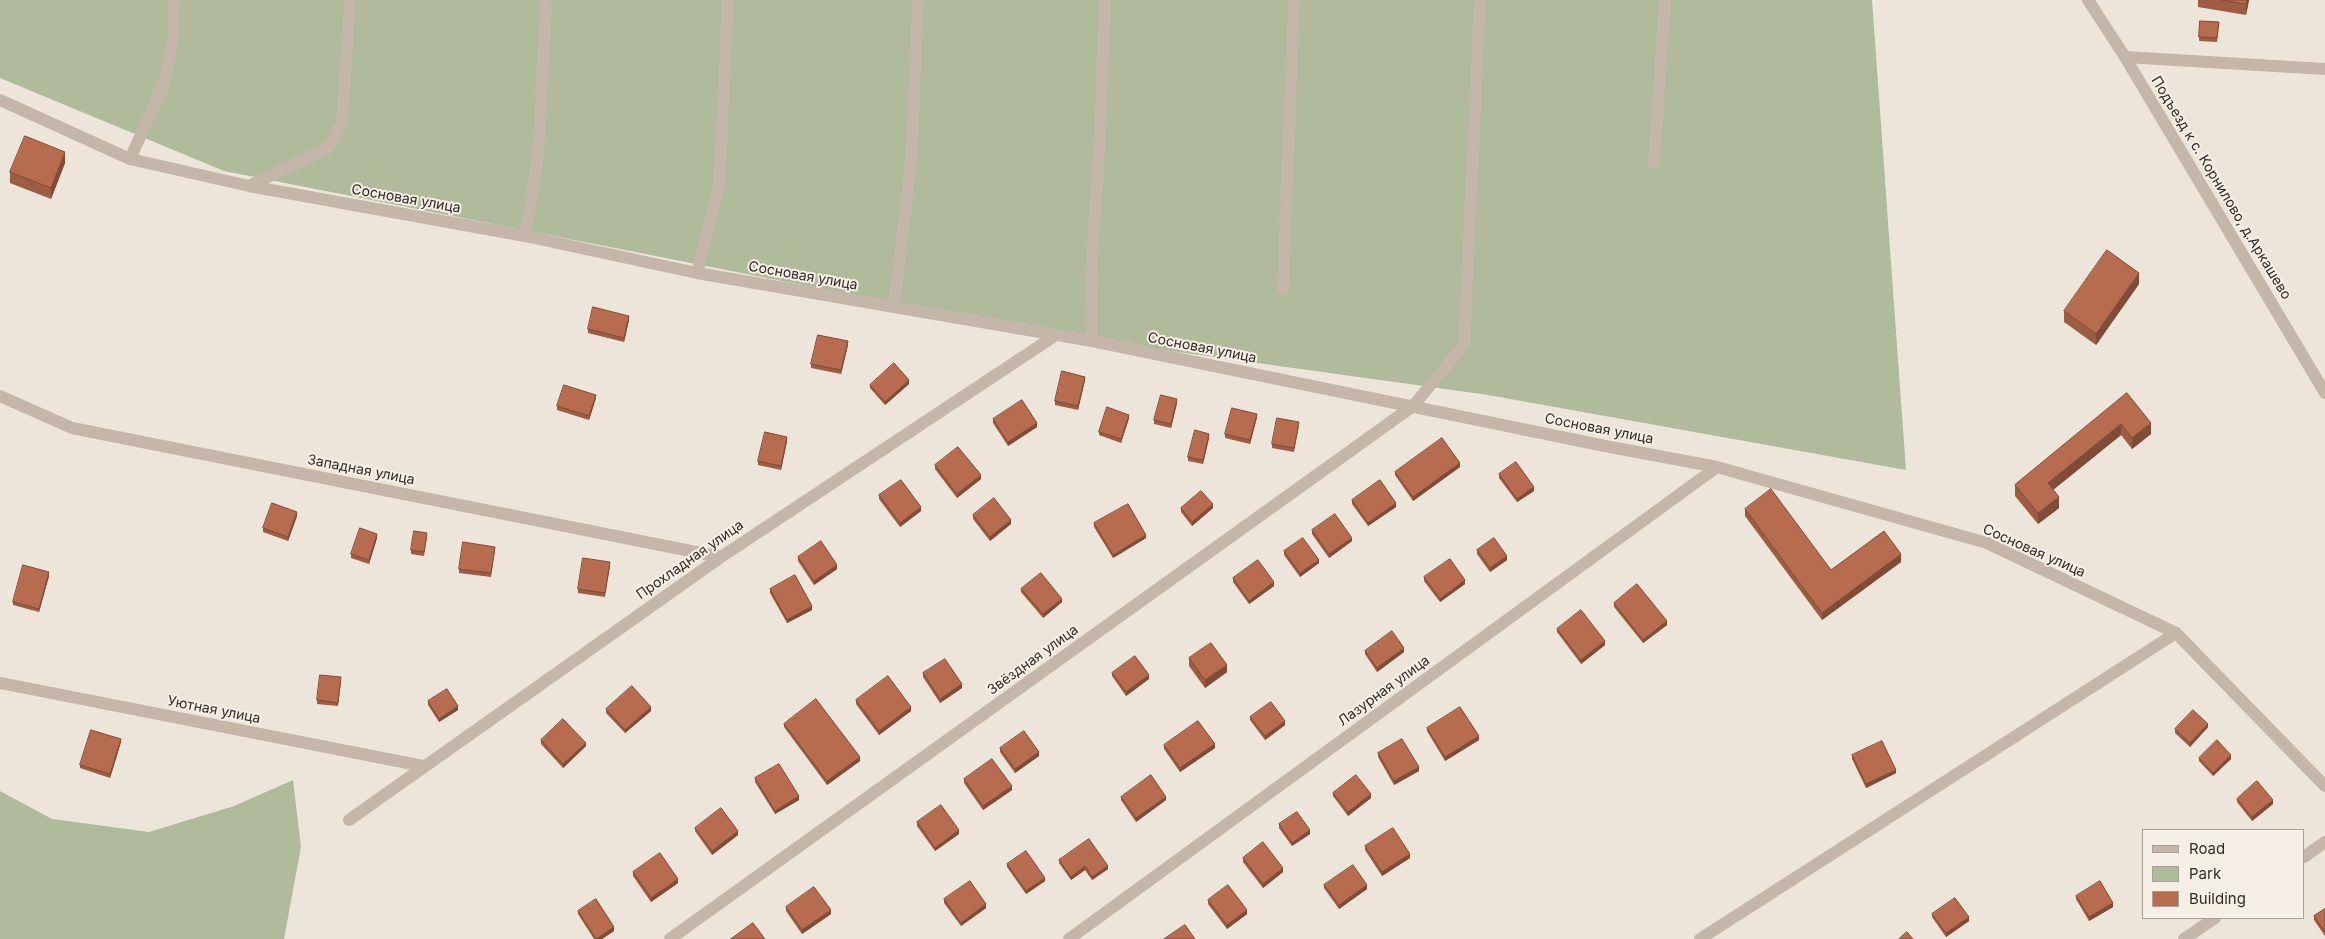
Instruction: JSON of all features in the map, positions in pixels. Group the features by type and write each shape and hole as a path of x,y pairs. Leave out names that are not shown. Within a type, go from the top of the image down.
{"street":[{"path":"130,159 165,81 173,39 174,0"},
{"path":"249,186 328,148 342,122 350,0"},
{"path":"525,236 536,170 540,129 546,0"},
{"path":"697,273 719,187 728,0"},
{"path":"894,307 911,162 918,0"},
{"path":"1092,341 1091,276 1106,0"},
{"path":"1283,289 1294,0"},
{"name":"Звёздная улица","path":"670,939 1413,406 1464,345 1480,0"},
{"path":"1654,162 1665,0"},
{"name":"Подъезд к с. Корнилово, д.Аркашево","path":"2088,0 2125,57 2325,393"},
{"path":"2125,57 2325,69"},
{"name":"Сосновая улица","path":"0,100 130,159 249,186 525,236 697,273 1092,341 1604,446 1717,467 1987,543 2176,633 2325,786"},
{"name":"Прохладная улица","path":"348,820 721,556 1056,335"},
{"name":"Западная улица","path":"0,396 72,428 721,556"},
{"name":"Лазурная улица","path":"1069,939 1717,467"},
{"path":"1700,939 2176,633"},
{"name":"Уютная улица","path":"0,683 422,766"},
{"path":"2305,856 2325,842"},
{"path":"2184,939 2214,919"}],"green space":[{"path":"0,0 1872,0 1906,470 1488,395 1056,335 224,171 0,78"},
{"path":"293,780 301,847 284,939 0,939 0,791 52,819 149,832 234,806"}],"building":[{"path":"2222,0 2247,0 2246,4"},
{"path":"2200,21 2219,22 2217,38 2199,37"},
{"path":"25,136 65,152 51,188 10,172"},
{"path":"2107,250 2139,273 2096,334 2064,311"},
{"path":"593,307 629,316 624,338 588,329"},
{"path":"818,335 848,341 841,370 811,364"},
{"path":"894,363 909,380 885,402 870,385"},
{"path":"1062,371 1085,377 1078,406 1055,401"},
{"path":"564,385 596,395 589,416 557,406"},
{"path":"2127,393 2151,423 2132,438 2121,424 2048,483 2059,497 2038,513 2015,485"},
{"path":"1161,395 1177,399 1171,424 1154,420"},
{"path":"1022,400 1037,423 1008,442 993,419"},
{"path":"1107,407 1129,415 1121,439 1099,432"},
{"path":"1232,408 1257,414 1250,440 1225,434"},
{"path":"1277,418 1299,422 1294,448 1272,444"},
{"path":"1195,430 1209,434 1203,460 1188,457"},
{"path":"765,432 787,437 781,466 758,461"},
{"path":"1442,438 1460,463 1413,497 1395,472"},
{"path":"958,447 981,475 957,494 935,465"},
{"path":"1516,462 1534,487 1517,499 1499,474"},
{"path":"901,480 921,507 900,523 879,495"},
{"path":"1380,480 1396,503 1368,523 1352,500"},
{"path":"1771,489 1831,570 1884,531 1901,554 1822,613 1745,509"},
{"path":"1201,491 1213,504 1192,522 1181,508"},
{"path":"994,498 1011,520 990,537 973,515"},
{"path":"272,503 297,512 288,537 263,528"},
{"path":"1128,504 1146,535 1113,555 1094,523"},
{"path":"1335,514 1352,538 1329,554 1312,530"},
{"path":"360,528 377,534 369,560 351,554"},
{"path":"414,531 427,533 424,552 411,550"},
{"path":"1303,538 1319,560 1300,573 1284,551"},
{"path":"1494,538 1507,556 1490,568 1477,550"},
{"path":"821,541 837,565 814,581 798,557"},
{"path":"463,542 495,547 491,573 459,569"},
{"path":"583,558 610,562 605,593 578,589"},
{"path":"1450,559 1465,580 1440,599 1424,577"},
{"path":"1258,560 1274,582 1249,601 1233,578"},
{"path":"23,565 49,572 39,609 13,602"},
{"path":"1041,573 1062,599 1043,614 1021,589"},
{"path":"795,575 812,606 787,620 770,589"},
{"path":"1637,584 1667,621 1643,640 1614,603"},
{"path":"1581,610 1605,641 1581,660 1557,629"},
{"path":"1392,631 1404,648 1377,668 1365,651"},
{"path":"1211,643 1227,665 1205,680 1189,658"},
{"path":"1135,656 1149,675 1126,692 1112,673"},
{"path":"945,659 962,684 940,699 923,673"},
{"path":"320,675 341,677 338,703 317,700"},
{"path":"888,676 911,707 879,731 856,700"},
{"path":"632,686 651,707 625,730 606,709"},
{"path":"447,689 458,706 439,719 428,701"},
{"path":"816,699 860,757 827,781 784,724"},
{"path":"1271,702 1285,721 1265,736 1250,717"},
{"path":"1460,707 1479,736 1445,757 1427,728"},
{"path":"2193,710 2208,724 2190,743 2175,729"},
{"path":"563,719 586,743 563,764 541,740"},
{"path":"1198,721 1215,744 1180,768 1164,745"},
{"path":"91,730 121,739 110,774 80,765"},
{"path":"1024,731 1039,752 1015,769 1000,748"},
{"path":"1402,739 1419,767 1394,781 1378,753"},
{"path":"2217,740 2231,755 2213,773 2199,758"},
{"path":"1882,741 1896,770 1866,784 1852,755"},
{"path":"992,759 1012,786 983,806 964,779"},
{"path":"779,764 799,796 775,811 755,778"},
{"path":"1151,775 1166,797 1136,818 1121,797"},
{"path":"1356,775 1371,794 1348,812 1333,793"},
{"path":"2257,781 2273,800 2252,817 2237,799"},
{"path":"941,805 959,830 935,848 917,822"},
{"path":"721,808 738,831 712,851 695,828"},
{"path":"1297,812 1310,830 1292,843 1279,824"},
{"path":"1393,828 1410,854 1382,872 1365,846"},
{"path":"1089,839 1108,866 1092,877 1085,866 1071,877 1059,860"},
{"path":"1263,842 1283,868 1263,884 1243,858"},
{"path":"1026,851 1045,878 1026,891 1007,864"},
{"path":"660,853 678,879 651,898 633,872"},
{"path":"1353,865 1367,885 1339,905 1324,885"},
{"path":"970,881 986,904 961,923 944,899"},
{"path":"2100,881 2113,903 2089,917 2076,896"},
{"path":"1228,885 1247,910 1227,925 1208,900"},
{"path":"814,887 831,910 802,930 786,907"},
{"path":"1955,898 1969,917 1946,933 1932,914"},
{"path":"596,899 614,927 596,939 578,911"},
{"path":"2325,909 2325,932 2314,916"},
{"path":"753,923 765,939 731,939"},
{"path":"1185,925 1195,939 1164,939"},
{"path":"1907,932 1913,939 1899,939"}]}
